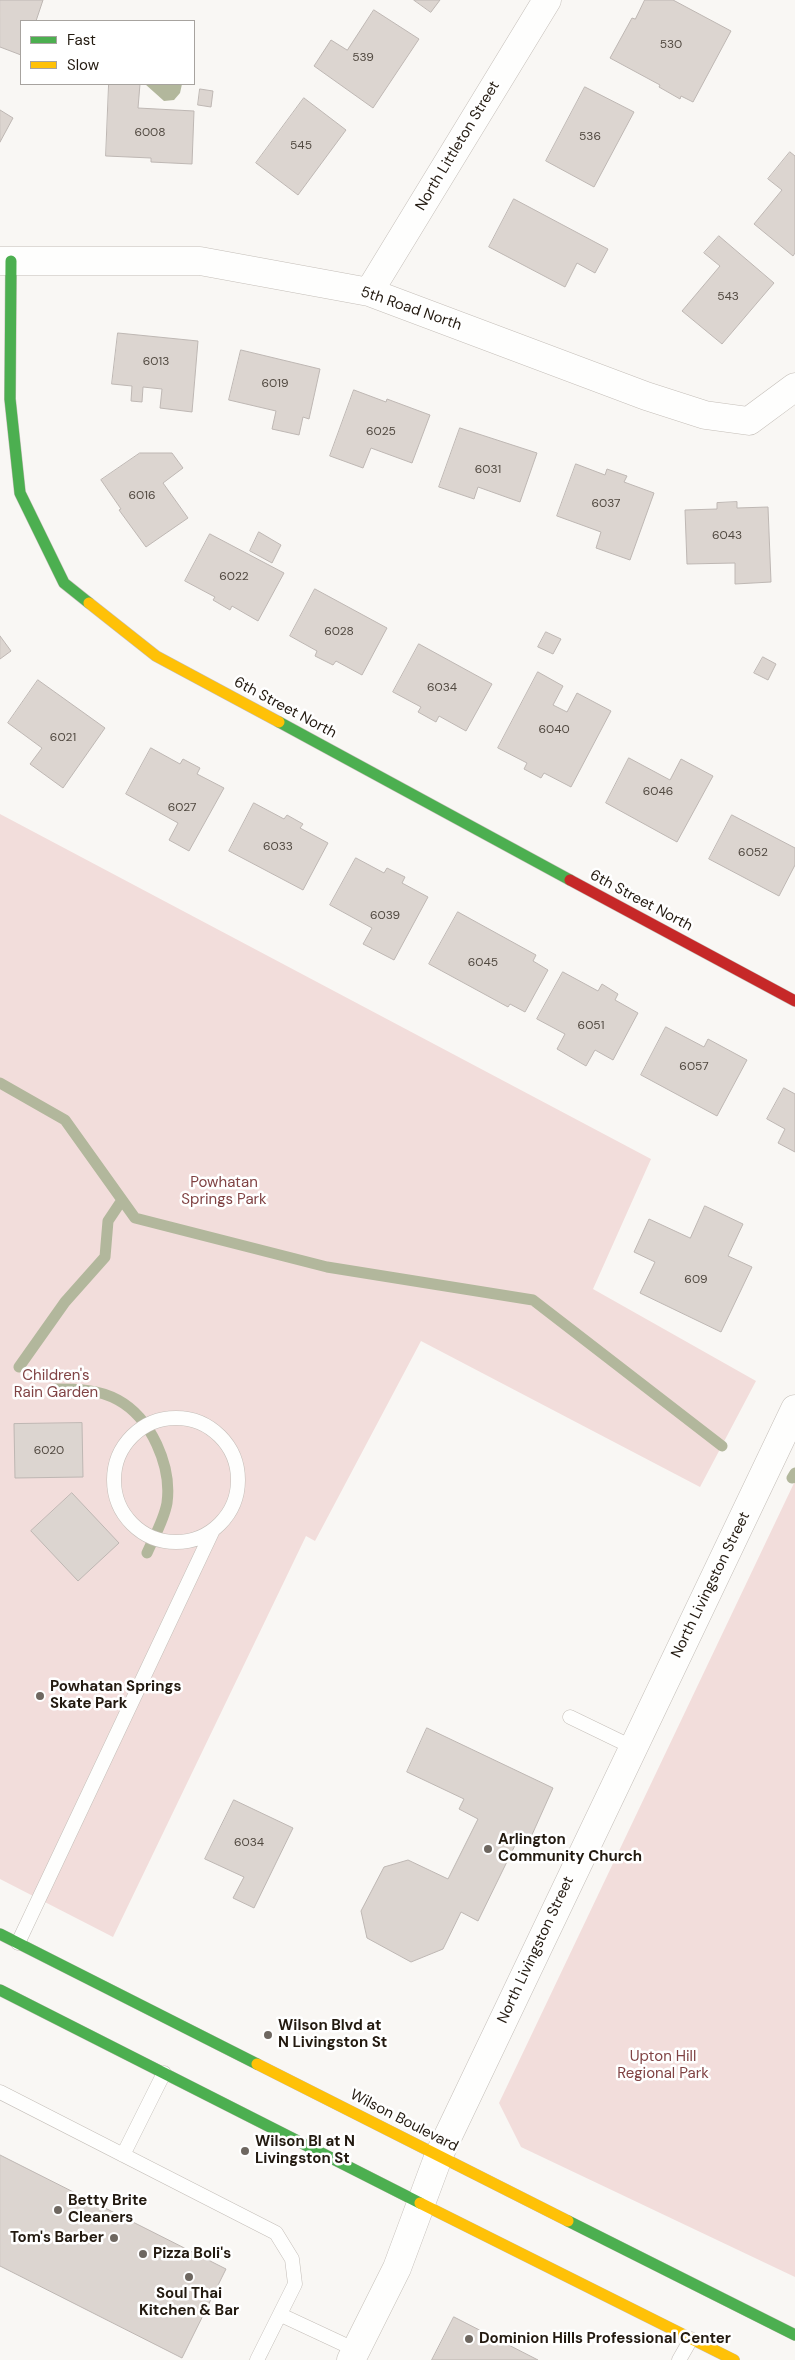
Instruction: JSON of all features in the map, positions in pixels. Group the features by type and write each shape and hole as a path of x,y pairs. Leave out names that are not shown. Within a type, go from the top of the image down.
{"main road":[{"name":"6th Street North","path":"5,261 10,399 20,493 64,583 156,656 795,1001"},
{"name":"Wilson Boulevard","path":"0,1934 795,2335"},
{"path":"0,1990 734,2360"}],"street":[{"name":"North Littleton Street","path":"369,292 547,0"},
{"name":"5th Road North","path":"5,261 200,261 369,292 646,396 705,415 749,421 795,387"},
{"name":"North Livingston Street","path":"353,2355 397,2268 439,2155 632,1747 795,1409"}],"lane":[{"path":"18,1943 213,1530 227,1517 236,1500 238,1481 236,1462 228,1445 214,1431 197,1422 176,1418 155,1422 136,1432 123,1448 115,1468 115,1490 122,1510 136,1527 154,1538 175,1542 195,1540 213,1530"},
{"path":"570,1717 632,1747"},
{"path":"123,2155 164,2073"},
{"path":"0,2092 276,2234 292,2259 295,2284 257,2360"},
{"path":"281,2315 353,2355"},
{"path":"679,2360 691,2339"}],"green space":[{"name":"Powhatan Springs Park","path":"0,814 651,1159 593,1289 756,1381 700,1487 421,1341 315,1541 306,1536 113,1937 0,1879"},
{"name":"Upton Hill Regional Park","path":"795,1481 795,2277 521,2147 499,2103"}],"shaded area":[{"path":"146,85 182,85 180,93 174,100 164,101"}],"building":[{"path":"0,0 43,0 36,20 20,20 20,55 0,47"},
{"path":"414,0 440,0 431,12"},
{"path":"645,0 673,0 731,31 693,102 681,96 680,99 659,87 660,85 610,58 632,18 635,19"},
{"path":"374,10 419,39 373,108 314,66 331,40 347,50"},
{"path":"109,85 140,85 138,108 194,111 192,164 151,162 151,158 106,156"},
{"path":"585,87 634,112 594,187 546,161"},
{"path":"200,89 213,91 211,107 198,105"},
{"path":"304,98 346,130 298,195 256,163"},
{"path":"0,110 13,118 0,142"},
{"path":"790,152 795,156 795,253 793,256 754,224 782,190 768,179"},
{"path":"514,199 608,249 595,273 577,263 565,287 489,247"},
{"path":"719,236 774,283 722,344 682,311 720,266 704,253"},
{"path":"118,333 198,341 192,412 160,408 162,389 143,387 142,402 131,401 132,386 112,384"},
{"path":"241,350 320,369 309,419 303,417 299,435 272,429 276,411 229,400"},
{"path":"354,390 386,402 387,399 430,415 412,463 371,448 363,468 330,456"},
{"path":"460,428 537,453 520,502 478,487 474,499 439,487"},
{"path":"140,453 172,453 183,468 163,483 188,518 146,547 119,510 121,509 101,480"},
{"path":"576,464 605,475 607,469 627,476 624,482 654,493 630,560 596,548 601,532 557,516"},
{"path":"737,502 737,508 768,507 771,582 735,584 735,563 687,564 685,510 717,509 717,503"},
{"path":"259,532 281,545 272,563 250,551"},
{"path":"210,534 284,573 258,621 232,606 230,610 213,600 215,597 185,581"},
{"path":"315,589 387,628 362,675 336,661 333,665 315,656 317,651 290,636"},
{"path":"546,632 561,639 553,654 538,647"},
{"path":"0,636 11,651 0,659"},
{"path":"419,644 492,684 466,731 439,716 436,722 418,712 421,707 393,692"},
{"path":"763,657 776,664 768,680 754,673"},
{"path":"538,672 563,686 553,705 567,712 577,693 611,711 571,787 544,773 541,778 524,769 527,763 498,748"},
{"path":"38,680 105,728 63,788 30,764 42,748 8,723"},
{"path":"151,748 180,764 183,759 200,768 197,774 224,788 189,851 169,840 178,823 126,794"},
{"path":"629,758 670,780 681,759 713,776 677,842 606,803"},
{"path":"254,803 284,819 287,815 303,824 300,828 328,843 303,890 229,851"},
{"path":"732,815 795,848 795,865 779,896 709,859"},
{"path":"356,858 384,873 387,868 405,877 402,883 428,897 394,960 363,944 372,928 330,905"},
{"path":"458,912 536,955 533,961 548,970 525,1012 510,1004 508,1007 429,964"},
{"path":"563,972 598,991 602,984 618,994 615,1000 638,1013 613,1060 595,1050 586,1066 557,1049 565,1034 537,1019"},
{"path":"666,1027 704,1047 708,1039 747,1060 717,1116 641,1075"},
{"path":"784,1088 795,1094 795,1152 778,1143 785,1129 767,1119"},
{"path":"705,1206 743,1224 728,1256 752,1267 721,1332 640,1293 655,1262 634,1252 649,1219 690,1238"},
{"path":"82,1423 83,1477 15,1478 14,1424"},
{"path":"72,1493 119,1543 78,1581 31,1531"},
{"name":"Arlington Community Church","path":"427,1728 553,1788 531,1837 521,1833 478,1921 461,1912 443,1949 411,1962 367,1938 361,1911 384,1867 408,1860 448,1879 478,1819 459,1809 464,1799 407,1772"},
{"path":"234,1800 293,1828 254,1908 233,1898 244,1877 205,1859"},
{"path":"0,2155 226,2269 182,2358 0,2266"},
{"name":"Dominion Hills Professional Center","path":"454,2317 538,2360 432,2360"}],"waterway":[{"path":"0,1083 65,1120 135,1218 327,1267 533,1300 722,1446"},
{"path":"19,1367 65,1302 105,1257 108,1221 122,1200"},
{"path":"54,1389 87,1390 118,1400 140,1418 157,1444 166,1474 167,1503 164,1516 147,1553"},
{"path":"792,1478 795,1473"}],"traffic: fast":[{"path":"11,261 10,399 20,493 64,583 89,603"},
{"path":"279,722 570,880"},
{"path":"0,1934 257,2064"},
{"path":"0,1990 420,2203"},
{"path":"568,2221 795,2335"}],"traffic: slow":[{"path":"89,603 156,656 279,722"},
{"path":"257,2064 568,2221"},
{"path":"420,2203 734,2360"}],"traffic: jam":[{"path":"570,880 795,1001"}],"place":[{"name":"Powhatan Springs Skate Park","path":"40,1696"},
{"name":"Arlington Community Church","path":"488,1849"},
{"name":"Wilson Blvd at N Livingston St","path":"268,2035"},
{"name":"Wilson Bl at N Livingston St","path":"245,2151"},
{"name":"Betty Brite Cleaners","path":"58,2210"},
{"name":"Tom's Barber","path":"114,2238"},
{"name":"Pizza Boli's","path":"143,2254"},
{"name":"Soul Thai Kitchen & Bar","path":"189,2277"},
{"name":"Dominion Hills Professional Center","path":"469,2339"}],"park label":[{"name":"Children's Rain Garden","path":"56,1384"}]}
